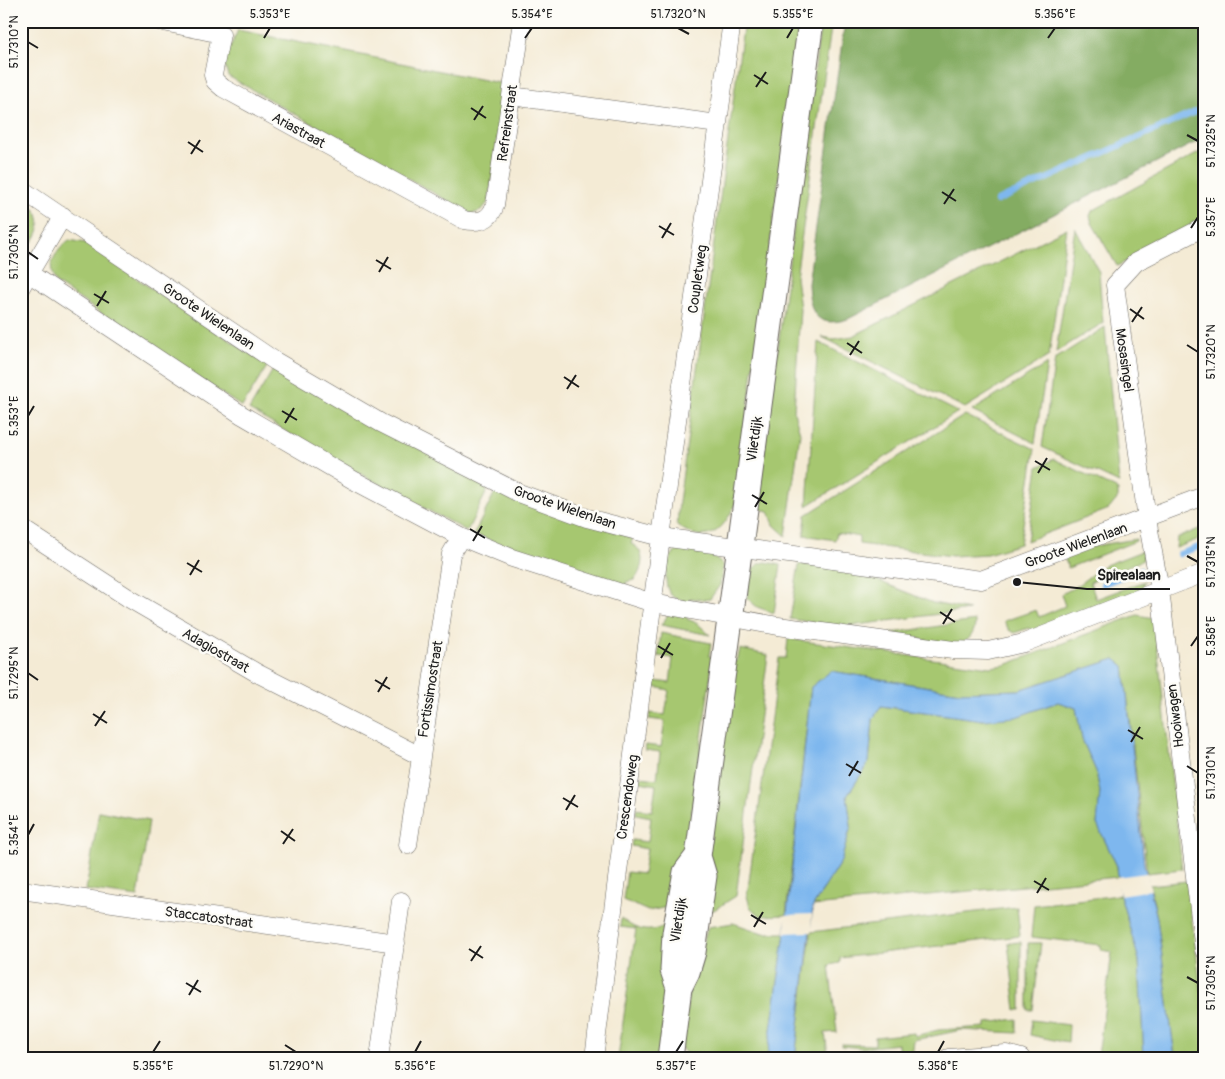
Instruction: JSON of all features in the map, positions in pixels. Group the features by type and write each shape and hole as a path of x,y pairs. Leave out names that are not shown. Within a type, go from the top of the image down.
{"street":[{"name":"Ariastraat","path":"159,21 222,28 213,75 215,81 223,88 464,220 475,222 484,220"},
{"name":"Refreinstraat","path":"484,220 492,213 495,205 522,21"},
{"name":"Coupletweg","path":"661,537 732,21"},
{"name":"Vlietdijk","path":"670,1058 679,988 674,970 675,933 686,872 698,856 738,548 811,21"},
{"path":"511,96 718,124"},
{"name":"Groote Wielenlaan","path":"21,189 275,361 381,423 519,493 587,518 661,537 981,580 1204,496"},
{"path":"63,216 24,276 242,415 355,481 461,537 512,558 575,580 653,604 730,618 953,650 988,651 1024,643 1204,573"},
{"name":"Mosasingel","path":"1152,542 1146,519 1115,285 1136,262 1204,227"},
{"name":"Adagiostraat","path":"21,528 130,599 257,674 420,756"},
{"name":"Fortissimostraat","path":"408,845 451,554 461,537"},
{"name":"Crescendoweg","path":"594,1058 661,537"},
{"name":"Hooiwagen","path":"1152,542 1200,897 1204,950"},
{"name":"Staccatostraat","path":"21,890 396,943"},
{"path":"379,1058 401,901"},
{"path":"948,1058 1006,1054 1021,1058"}],"green space":[{"path":"744,21 800,21 735,504 719,529 705,535 697,535 687,532 677,525 679,502"},
{"path":"821,21 832,21 796,277 800,309 794,412 800,433 786,536 774,525 769,511 759,509 757,506"},
{"path":"845,21 1204,21 1204,138 848,319 837,322 821,320 816,316 810,303 808,284"},
{"path":"238,30 504,84 489,201 481,211 471,214 228,76 224,62"},
{"path":"1204,150 1204,221 1117,266 1092,223 1090,216 1092,211"},
{"path":"21,199 36,211 40,224 34,240 21,250"},
{"path":"1067,228 1049,356 965,408 822,337 834,339 853,336"},
{"path":"1075,228 1099,272 1103,323 1056,352"},
{"path":"69,240 86,243 175,305 268,365 242,407 57,284 52,272 53,260 59,250"},
{"path":"1105,327 1119,483 1042,447 1055,359"},
{"path":"818,342 958,412 807,506"},
{"path":"1047,364 1035,443 972,411"},
{"path":"274,368 489,487 467,531 331,458 249,410"},
{"path":"965,415 1035,449 1020,544 988,554 952,556 859,544 859,537 837,533 835,540 804,535 806,515"},
{"path":"1054,459 1118,490 1118,498 1109,509 1027,541 1038,467"},
{"path":"496,490 633,538 631,544 636,547 641,555 640,571 634,580 626,582 626,587 535,560 474,534"},
{"path":"1204,527 1204,537 1176,548 1177,538"},
{"path":"1136,539 1136,541 1068,568 1064,557 1088,547"},
{"path":"687,547 696,548 696,553 710,554 723,565 720,585 710,599 690,598 689,602 675,598 668,591 666,574 670,558"},
{"path":"1142,551 1143,560 1090,582 1096,599 1145,581 1139,591 1032,633 1029,628 1014,633 1009,630 1004,621 1036,610 1039,617 1065,606 1061,594 1074,588 1103,566"},
{"path":"766,562 781,565 774,613 757,607 747,598 748,581 752,571 755,567"},
{"path":"799,564 854,571 933,603 969,610 843,627 790,619"},
{"path":"674,613 687,616 687,619 697,623 710,635 661,625 668,615"},
{"path":"1137,615 1154,618 1182,869 1147,873 1124,666 1115,659 1019,690 960,692 831,671 811,687 786,915 760,916 750,907 747,896 779,658 786,658 788,639 990,667 1005,665"},
{"path":"975,621 971,636 958,644 935,642 891,633"},
{"path":"661,633 711,643 709,656 713,658 687,846 673,906 648,911 623,900 627,872 643,874 647,849 631,846 632,840 648,842 651,817 636,814 636,809 652,811 656,785 640,782 641,777 657,779 660,752 645,750 646,745 661,747 665,721 649,719 650,713 665,715 669,690 654,687 655,681 670,683 673,658 658,656"},
{"path":"740,649 768,655 736,896 714,910 706,910 708,857 734,661 737,661"},
{"path":"1058,702 1076,708 1082,739 1096,771 1100,792 1097,824 1117,866 1118,877 813,906 841,861 851,826 847,796 869,762 873,719 881,706 983,720 1016,717"},
{"path":"99,811 149,821 138,897 86,890"},
{"path":"1187,881 1204,1013 1204,1058 1175,1058 1157,918 1150,885"},
{"path":"1120,895 1139,960 1144,1058 1098,1056 1112,952 1101,950 1101,945 1031,937 1034,905"},
{"path":"1017,907 1020,936 840,958 840,963 829,965 837,1032 825,1033 828,1055 819,1055 818,1058 795,1058 811,932"},
{"path":"621,918 642,930 653,930 664,926 668,987 658,1058 618,1058 636,929 620,927"},
{"path":"733,923 763,933 785,933 767,1058 690,1058 681,1048 690,982 708,927"},
{"path":"1021,942 1021,1010 1016,1010 1008,943"},
{"path":"1028,943 1041,943 1033,1010 1028,1010"},
{"path":"1017,1019 1017,1033 961,1030 914,1040 912,1057 899,1058 898,1044 863,1048 841,1046 841,1044 875,1045 875,1037 914,1033 915,1036 938,1030 986,1027 986,1023"},
{"path":"1032,1020 1069,1025 1068,1043 1030,1035"}],"water":[{"path":"1115,659 1124,666 1144,864 1157,918 1175,1058 1144,1058 1139,960 1120,895 1117,866 1097,824 1100,792 1096,771 1082,739 1076,708 1058,702 1016,717 983,720 881,706 873,719 869,762 847,796 851,826 841,861 813,906 795,1058 767,1058 785,933 811,687 831,671 960,692 1019,690"}],"pier":[{"path":"1147,873 1151,890 1120,895 1116,877"},
{"path":"812,914 811,932 785,933 786,915"}],"waterway":[{"path":"997,201 1204,108"},
{"path":"1179,554 1204,545"},
{"path":"1103,584 1140,570"}],"place":[{"name":"Spirealaan","path":"1017,582"}]}
